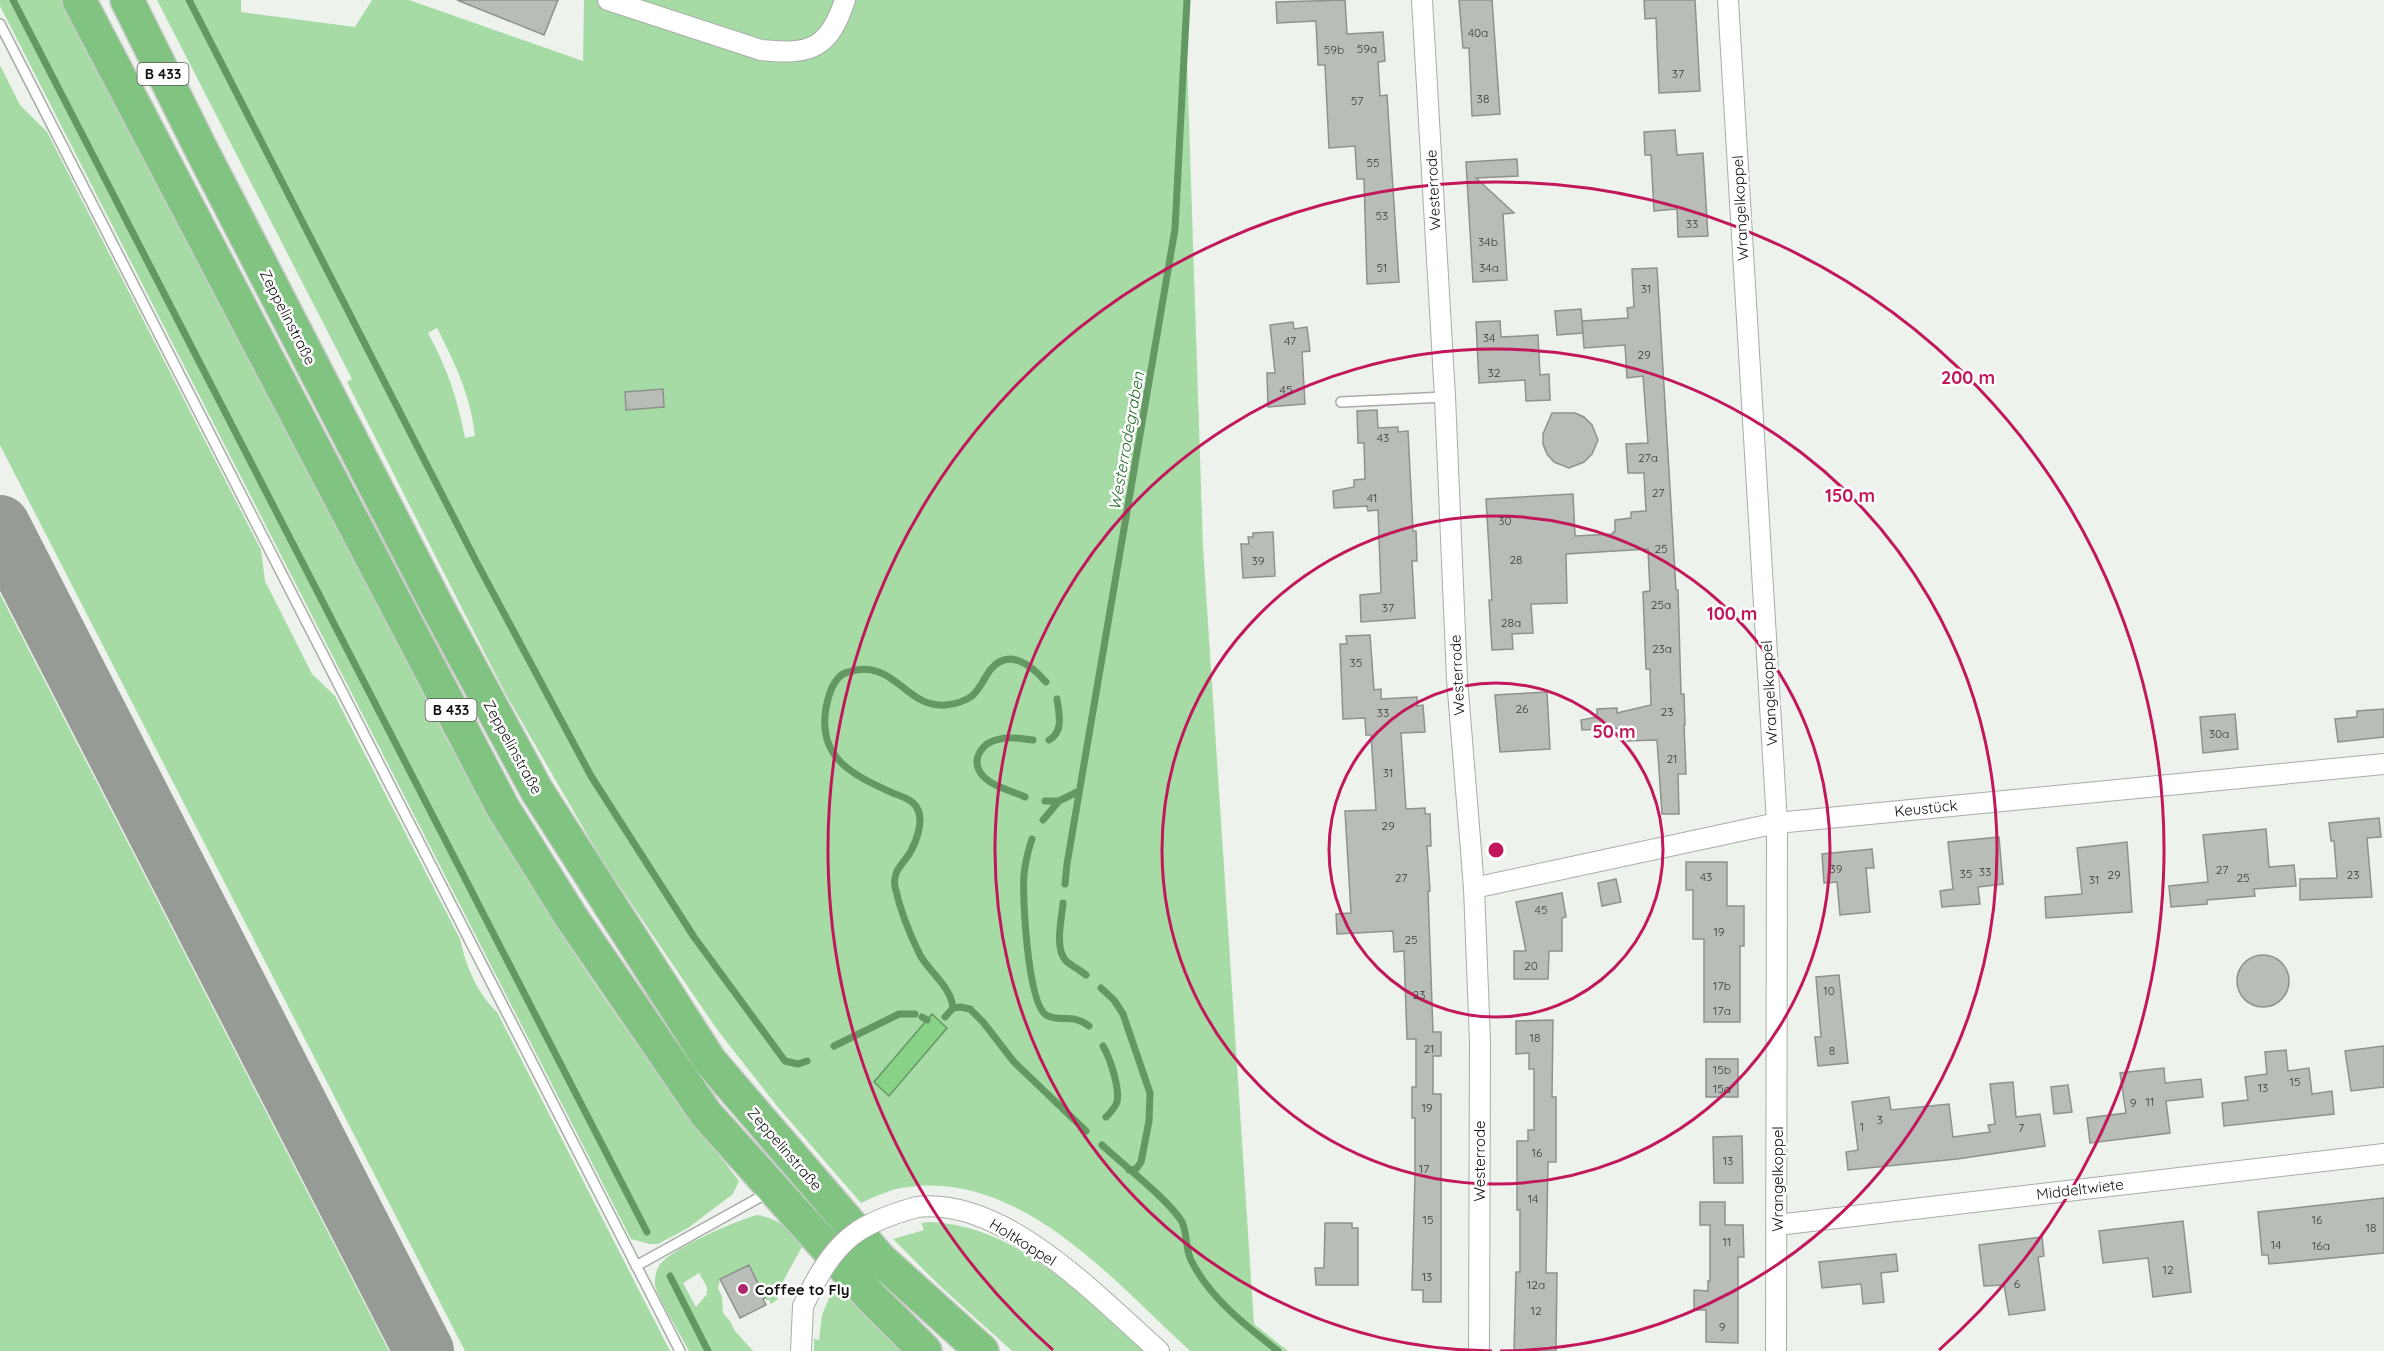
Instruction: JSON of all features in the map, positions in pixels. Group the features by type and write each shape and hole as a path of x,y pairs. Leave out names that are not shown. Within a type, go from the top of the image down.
{"highway":[{"name":"B 433","path":"80,0 503,808 571,917 706,1114 871,1297 925,1351"},
{"name":"Zeppelinstraße","path":"127,0 200,147 427,587 537,791 710,1061 880,1260 982,1351"}],"street":[{"path":"608,0 762,50 784,52 803,51 819,43 837,26 845,0"},
{"name":"Westerrode","path":"1422,0 1445,397 1457,680 1474,888 1480,1042 1479,1351"},
{"name":"Wrangelkoppel","path":"1728,0 1777,823 1776,1351"},
{"name":"Keustück","path":"1474,888 1777,823 2384,764"},
{"name":"Middeltwiete","path":"1777,1225 2384,1154"},
{"name":"Holtkoppel","path":"801,1351 803,1306 833,1253 852,1235 891,1214 917,1207 947,1207 972,1213 1000,1224 1066,1269 1159,1351"}],"lane":[{"path":"0,24 680,1351"},
{"path":"1341,402 1445,397"},
{"path":"636,1266 774,1189"}],"shaded area":[{"path":"0,0 67,0 450,746 520,866 575,954 683,1108 739,1181 733,1194 688,1228 658,1244 631,1239 0,6"},
{"path":"157,0 241,0 241,12 355,27 372,0 409,0 583,61 584,0 1185,0 1203,547 1254,1324 1288,1351 1190,1351 1097,1264 1063,1237 1027,1214 989,1196 950,1187 908,1187 878,1195 861,1203 777,1106 716,1028 603,862 504,691 347,382 352,379","holes":["437,328 466,394 475,436 465,438 451,384 428,333"]},
{"path":"0,65 20,105 47,132 261,550 265,581 312,674 335,696 460,939 473,978 497,1012 670,1351 465,1351 0,445"},
{"path":"0,594 389,1351 0,1351"},
{"path":"932,1014 947,1028 889,1096 874,1082"},
{"path":"757,1215 777,1221 804,1243 781,1285 777,1300 771,1304 769,1300 766,1300 749,1265 720,1279 718,1288 722,1297 723,1313 753,1351 689,1351 657,1291 655,1276 657,1270 661,1263 679,1250 706,1235","holes":["699,1273 707,1287 707,1294 696,1307 683,1283"]},
{"path":"921,1223 963,1226 992,1236 1020,1250 1072,1288 1143,1351 1012,1351 940,1286 893,1239 924,1230"},
{"path":"837,1279 907,1351 814,1351 814,1339 819,1340 822,1315"}],"building":[{"path":"457,0 558,0 544,35"},
{"path":"1345,0 1347,34 1383,32 1385,61 1378,62 1380,96 1387,95 1399,282 1367,284 1364,179 1357,179 1355,146 1329,148 1325,65 1318,65 1316,21 1277,23 1276,2"},
{"path":"1459,0 1492,0 1500,114 1472,116 1469,48 1463,48"},
{"path":"1644,0 1695,0 1700,91 1659,93 1656,18 1645,19"},
{"path":"1675,130 1677,155 1703,153 1708,236 1678,237 1677,209 1654,211 1651,155 1645,155 1644,132"},
{"path":"1517,159 1518,176 1476,178 1514,213 1503,214 1507,280 1473,282 1466,162"},
{"path":"1657,268 1676,590 1678,590 1681,694 1684,694 1686,774 1678,774 1679,814 1662,814 1657,740 1627,741 1626,728 1582,730 1581,720 1597,717 1597,709 1617,708 1617,713 1651,705 1650,669 1646,669 1643,592 1650,591 1648,549 1566,554 1567,603 1531,604 1533,633 1512,634 1513,649 1492,650 1489,600 1492,600 1486,499 1573,494 1575,536 1613,534 1615,520 1631,518 1631,512 1646,511 1644,473 1628,473 1626,444 1648,443 1643,376 1627,378 1625,345 1584,348 1582,321 1628,318 1627,308 1634,307 1632,269"},
{"path":"1581,309 1583,333 1557,335 1555,311"},
{"path":"1500,321 1501,337 1538,335 1540,375 1549,374 1550,400 1526,401 1525,380 1479,383 1476,322"},
{"path":"1293,322 1294,329 1307,327 1310,351 1302,352 1305,404 1268,407 1267,373 1275,373 1270,325"},
{"path":"663,389 664,407 626,410 625,392"},
{"path":"1377,410 1378,428 1398,427 1398,432 1408,431 1413,531 1416,531 1417,561 1412,561 1415,618 1361,622 1360,595 1381,593 1378,510 1368,511 1367,506 1334,508 1333,491 1354,487 1354,480 1365,479 1364,443 1358,443 1357,411"},
{"path":"1552,413 1575,413 1584,417 1592,425 1598,440 1592,454 1584,462 1569,468 1554,462 1547,454 1543,444 1543,434"},
{"path":"1273,532 1275,576 1243,578 1241,544 1249,544 1248,537 1253,537 1253,533"},
{"path":"1370,635 1374,690 1381,689 1381,699 1417,697 1417,706 1423,705 1425,732 1401,733 1406,809 1425,808 1425,814 1430,814 1431,846 1427,846 1433,1032 1441,1032 1441,1056 1433,1056 1433,1094 1441,1094 1441,1302 1423,1302 1423,1290 1412,1290 1415,1118 1412,1118 1412,1087 1416,1087 1416,1039 1407,1039 1404,951 1394,952 1393,931 1337,934 1336,914 1351,913 1345,811 1376,810 1371,735 1366,735 1365,718 1343,719 1340,644 1347,644 1346,636"},
{"path":"1547,692 1550,749 1500,752 1495,695"},
{"path":"2384,709 2384,737 2338,742 2335,719 2357,717 2357,711"},
{"path":"2235,714 2238,749 2203,753 2200,717"},
{"path":"2379,818 2381,837 2367,838 2372,897 2300,900 2300,879 2337,878 2334,841 2331,841 2329,823"},
{"path":"2266,829 2269,867 2294,865 2296,886 2254,889 2255,896 2207,900 2207,904 2171,907 2169,886 2208,882 2203,835"},
{"path":"1999,837 2003,884 1978,887 1980,904 1942,907 1940,891 1953,889 1948,842"},
{"path":"2127,842 2132,912 2046,918 2045,897 2082,894 2077,848"},
{"path":"1872,849 1874,868 1866,868 1870,912 1840,915 1837,882 1824,883 1822,854"},
{"path":"1686,862 1727,862 1727,906 1744,906 1744,946 1740,946 1740,1022 1704,1022 1704,939 1693,939 1693,890 1686,890"},
{"path":"1616,879 1621,902 1602,906 1598,883"},
{"path":"1562,893 1566,917 1562,918 1562,951 1549,951 1548,979 1514,979 1514,951 1526,951 1516,902"},
{"path":"2258,955 2268,955 2282,962 2289,981 2282,1000 2268,1007 2258,1007 2248,1003 2241,996 2237,986 2237,976 2241,966 2248,959"},
{"path":"1839,975 1848,1063 1818,1066 1815,1037 1821,1037 1816,977"},
{"path":"1553,1020 1552,1097 1556,1097 1556,1162 1548,1162 1546,1273 1557,1273 1556,1351 1514,1351 1516,1272 1520,1272 1517,1141 1528,1141 1528,1130 1534,1130 1534,1069 1529,1069 1529,1053 1516,1054 1516,1021"},
{"path":"2384,1046 2384,1087 2351,1091 2345,1051"},
{"path":"2286,1050 2288,1071 2309,1068 2312,1094 2332,1091 2334,1114 2224,1126 2222,1103 2248,1100 2245,1077 2267,1074 2265,1052"},
{"path":"1706,1059 1738,1059 1738,1097 1706,1097"},
{"path":"2164,1068 2165,1083 2201,1079 2203,1097 2166,1101 2170,1133 2090,1143 2087,1118 2126,1113 2120,1073"},
{"path":"2013,1082 2016,1117 2040,1114 2045,1146 1957,1159 1848,1170 1846,1152 1858,1150 1852,1102 1889,1097 1891,1110 1949,1104 1953,1137 1990,1132 1988,1125 1995,1124 1990,1084"},
{"path":"2068,1085 2072,1112 2054,1114 2051,1087"},
{"path":"1742,1136 1743,1183 1714,1183 1713,1137"},
{"path":"2384,1198 2384,1253 2269,1264 2268,1255 2262,1255 2258,1212"},
{"path":"1700,1202 1725,1202 1725,1225 1743,1225 1744,1257 1738,1257 1738,1343 1706,1342 1706,1310 1694,1310 1694,1290 1708,1291 1708,1281 1710,1281 1710,1225 1700,1225"},
{"path":"2183,1221 2191,1292 2153,1297 2148,1258 2103,1263 2099,1231"},
{"path":"1325,1223 1352,1223 1352,1228 1358,1228 1358,1285 1316,1285 1315,1268 1324,1268"},
{"path":"2042,1237 2044,1256 2038,1257 2045,1310 2009,1315 2004,1285 1984,1286 1979,1245"},
{"path":"1896,1254 1898,1271 1881,1273 1884,1302 1863,1304 1861,1284 1822,1288 1819,1262"},
{"name":"Coffee to Fly","path":"749,1265 765,1298 763,1299 766,1305 740,1318 720,1279"}],"waterway":[{"path":"13,0 647,1232"},
{"path":"189,0 477,563 591,776 694,937 785,1061 798,1064 807,1061"},
{"name":"Westerrodegraben","path":"1065,884 1175,229 1187,0"},
{"path":"945,1017 953,1008 951,1000 944,986 920,955 895,887 895,876 911,851 917,835 920,824 919,813 910,801 863,779 839,760 831,749 826,735 825,719 829,695 840,676 864,669 877,671 889,677 920,699 932,704 953,704 972,696 997,663 1012,659 1027,665 1046,682"},
{"path":"1049,740 1054,737 1059,727 1057,699"},
{"path":"1025,797 987,780 979,770 977,758 983,748 994,741 1004,738 1033,740"},
{"path":"1043,820 1059,801 1079,791"},
{"path":"1045,801 1059,801"},
{"path":"1032,839 1025,866 1024,887 1027,949 1035,991 1046,1015 1077,1020 1089,1026"},
{"name":"Westerrodegraben","path":"1063,903 1060,949 1066,961 1086,975"},
{"name":"Westerrodegraben","path":"1101,988 1114,1000 1123,1014 1150,1093 1149,1121 1141,1162 1136,1169 1129,1170"},
{"path":"953,1008 970,1009 1014,1062 1086,1131"},
{"path":"834,1046 899,1014 915,1014"},
{"path":"922,1017 927,1020"},
{"path":"1103,1046 1114,1073 1118,1096 1115,1106 1106,1117"},
{"path":"1102,1145 1157,1193 1176,1213 1184,1227 1190,1258 1209,1288 1242,1322 1278,1351"},
{"path":"670,1276 708,1351"}],"taxiway":[{"path":"0,525 424,1351"}],"place":[{"name":"Coffee to Fly","path":"743,1289"}]}
